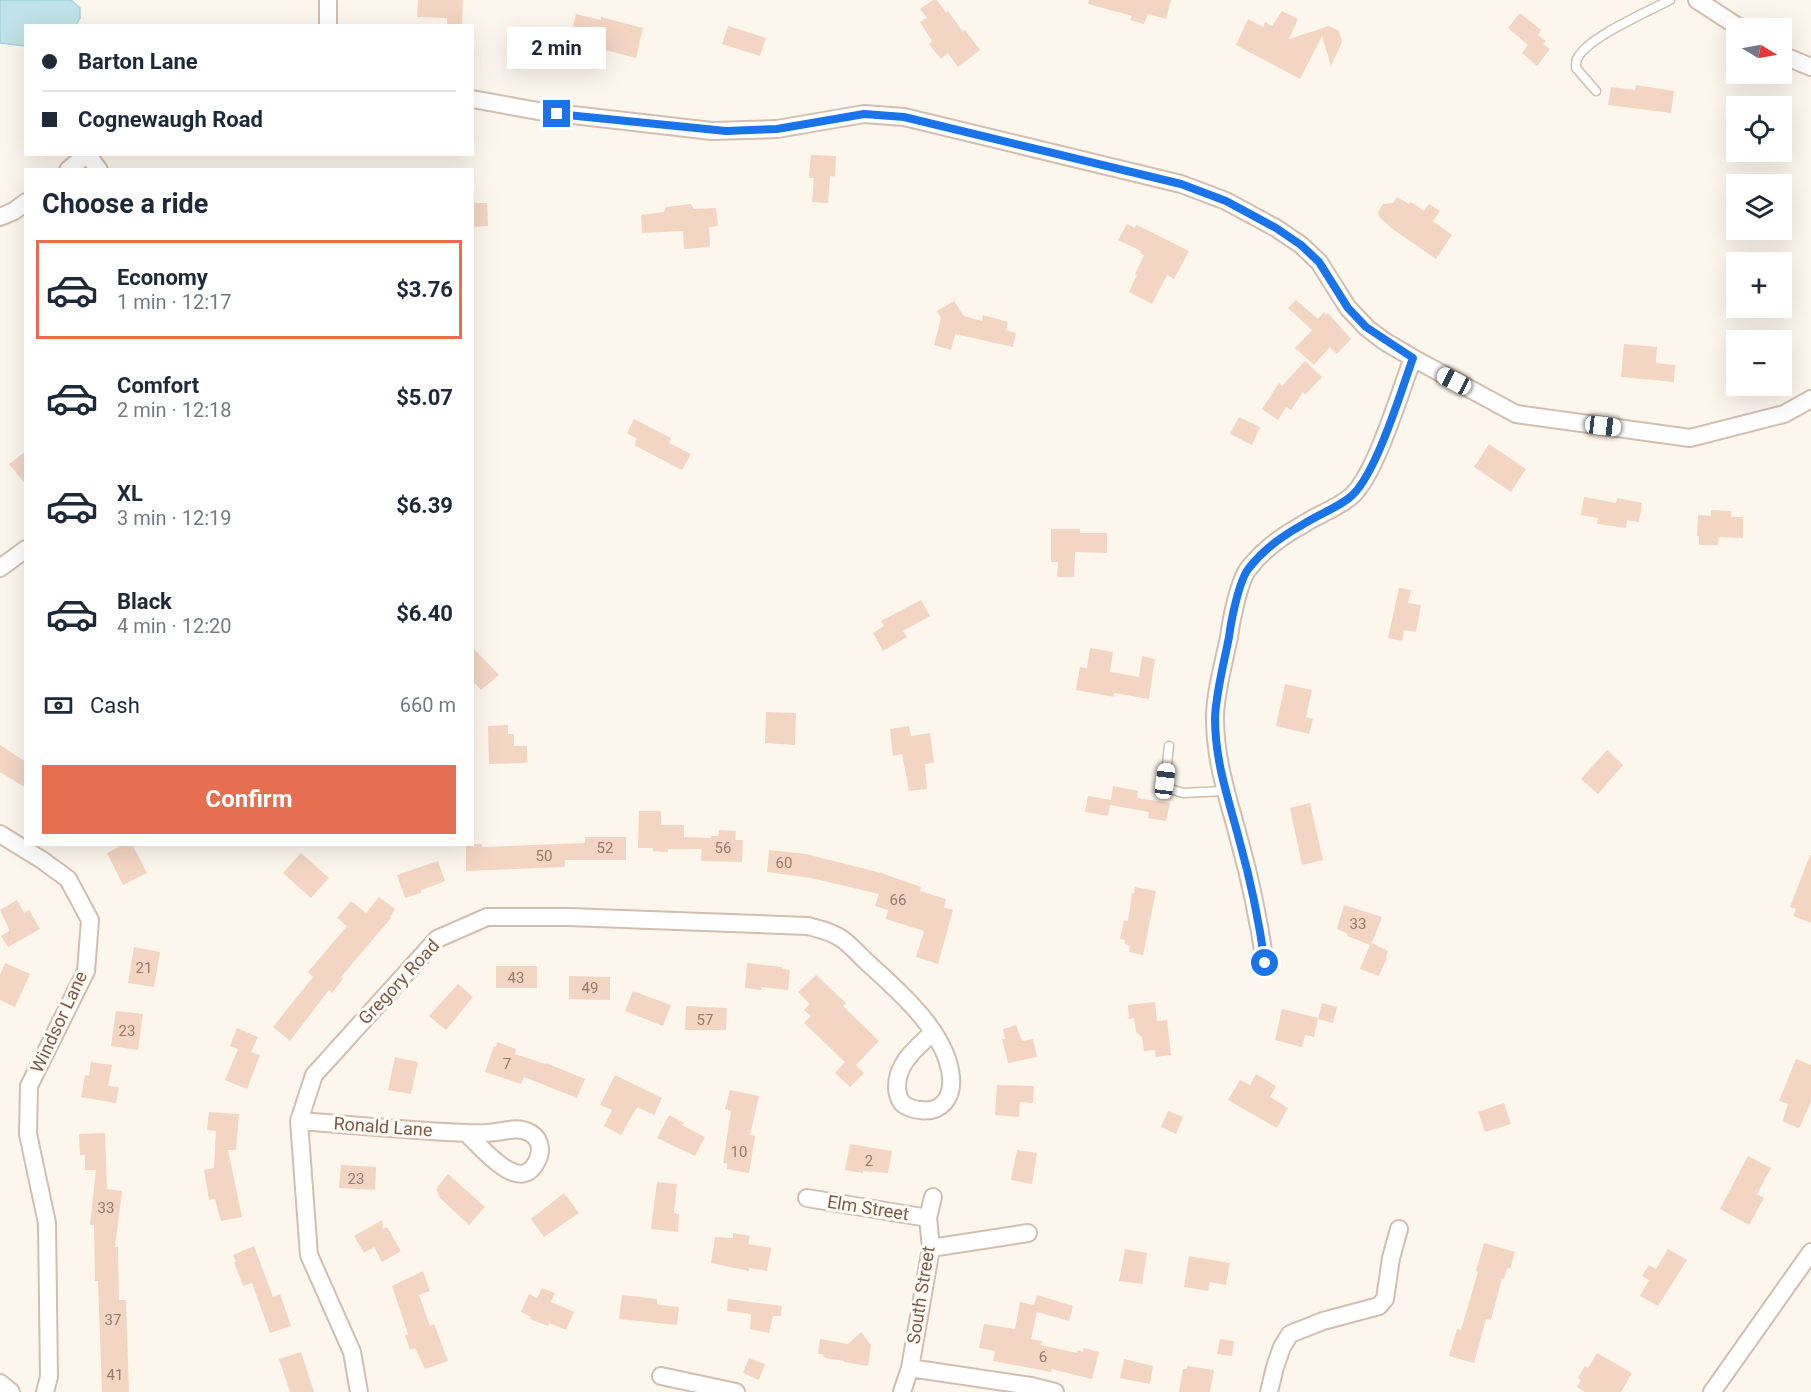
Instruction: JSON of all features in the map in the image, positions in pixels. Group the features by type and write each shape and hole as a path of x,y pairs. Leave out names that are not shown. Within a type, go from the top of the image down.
{"street":[{"path":"327,0 328,24"},
{"path":"1697,0 1726,19"},
{"path":"1792,59 1811,67"},
{"path":"474,99 538,111 712,131 777,129 864,114 904,117 1181,184 1226,201 1276,228 1301,245 1319,262 1348,308 1366,327 1413,358 1516,414 1690,438 1784,414 1811,399"},
{"path":"70,168 85,156"},
{"path":"0,217 14,212 24,204"},
{"path":"1265,963 1250,882 1224,791 1217,751 1215,716 1230,628 1246,571 1262,552 1300,525 1351,497 1363,484 1372,467 1413,358"},
{"path":"0,568 24,550"},
{"name":"Windsor Lane","path":"0,834 68,879 90,920 86,970 29,1086 28,1134 47,1223 49,1377 45,1392"},
{"name":"Gregory Road","path":"359,1392 352,1352 309,1256 299,1121 314,1075 437,939 487,917 569,917 808,926 840,937 898,991 933,1032 948,1064 951,1093 943,1106 930,1111 915,1110 902,1103 897,1092 897,1078 909,1054 933,1032"},
{"name":"Ronald Lane","path":"299,1121 466,1133"},
{"name":"South Street","path":"902,1392 910,1368 931,1248 928,1218 933,1197"},
{"name":"Elm Street","path":"807,1198 928,1218"},
{"path":"1269,1392 1278,1357 1290,1334 1323,1321 1379,1306 1385,1299 1391,1258 1399,1229"},
{"path":"931,1248 1028,1233"},
{"path":"1712,1392 1811,1252"},
{"path":"910,1368 1031,1386 1055,1392"},
{"path":"661,1376 736,1392"},
{"path":"0,1383 11,1392"}],"lane":[{"path":"1596,91 1576,68 1577,58 1587,46 1602,36 1670,0"},
{"path":"1169,746 1165,781 1167,788 1183,793 1224,791"}],"water":[{"path":"0,0 71,0 80,8 80,18 77,24 24,24 24,46 0,43"}],"building":[{"path":"418,0 463,0 462,24 447,24 447,18 417,17"},
{"path":"933,0 937,0 946,13 948,11 980,50 958,67 948,53 941,59 929,44 932,41 920,22 927,18 920,9"},
{"path":"1089,0 1171,0 1166,19 1148,14 1144,24 1130,20 1132,16 1088,4"},
{"path":"1282,11 1298,19 1289,39 1329,26 1339,31 1342,42 1331,66 1322,36 1300,79 1236,45 1248,19 1263,27 1265,22 1272,26"},
{"path":"1520,13 1541,30 1538,35 1546,41 1543,44 1550,49 1537,66 1522,53 1528,45 1508,28"},
{"path":"576,14 601,20 601,17 643,28 636,58 570,41"},
{"path":"728,26 766,38 760,56 722,44"},
{"path":"1636,85 1674,91 1671,113 1608,105 1611,87 1635,90"},
{"path":"811,155 836,156 835,177 830,176 828,203 812,202 814,178 810,178 809,175"},
{"path":"1397,197 1409,204 1411,202 1424,211 1429,204 1440,211 1433,221 1452,235 1436,259 1379,217 1378,212 1383,204 1393,203"},
{"path":"474,203 487,203 488,226 474,227"},
{"path":"691,204 694,209 716,208 718,226 709,227 710,247 684,249 683,231 642,233 641,215 664,212 666,207"},
{"path":"1127,224 1135,228 1136,225 1141,227 1189,251 1174,279 1167,275 1152,304 1129,292 1144,255 1140,253 1141,251 1118,240"},
{"path":"1296,300 1318,319 1324,312 1326,315 1328,313 1351,339 1337,354 1330,347 1314,365 1295,348 1312,330 1288,308"},
{"path":"954,301 964,316 982,321 983,315 1008,322 1006,330 1016,333 1013,347 955,334 951,350 934,345 941,318 937,311"},
{"path":"1624,344 1657,347 1656,363 1675,365 1674,382 1621,377"},
{"path":"1305,361 1322,377 1305,395 1303,392 1291,410 1286,407 1278,420 1262,409 1279,383 1282,386"},
{"path":"1239,417 1260,427 1252,445 1230,434"},
{"path":"634,419 671,438 669,443 691,454 682,470 634,445 637,439 627,433"},
{"path":"1489,444 1526,469 1511,492 1474,467"},
{"path":"24,453 24,483 9,464"},
{"path":"1584,497 1616,503 1617,498 1642,503 1639,522 1627,520 1626,528 1597,524 1598,518 1581,515"},
{"path":"1711,510 1731,511 1731,517 1743,517 1743,538 1719,537 1718,545 1699,545 1698,515 1711,516"},
{"path":"1051,529 1080,529 1080,533 1107,533 1107,553 1075,552 1074,577 1057,577 1058,562 1051,562"},
{"path":"1399,588 1411,590 1408,603 1421,605 1416,632 1404,630 1402,641 1388,638"},
{"path":"921,600 930,616 903,631 907,637 883,651 873,633 884,626 881,621"},
{"path":"1090,648 1113,652 1110,672 1139,677 1142,656 1155,659 1149,699 1114,693 1114,697 1076,690 1080,667 1087,668"},
{"path":"474,649 499,675 481,690 474,682"},
{"path":"1285,684 1312,690 1306,717 1313,719 1309,734 1276,726"},
{"path":"766,712 796,713 795,745 765,743"},
{"path":"508,725 508,734 514,734 514,746 527,746 527,763 489,764 488,726"},
{"path":"909,726 911,736 930,733 934,763 925,764 927,789 909,791 902,754 893,756 890,729"},
{"path":"0,745 24,761 24,787 0,772"},
{"path":"1607,750 1623,765 1598,794 1581,779"},
{"path":"1113,786 1138,791 1137,798 1170,803 1166,821 1148,818 1149,812 1110,805 1108,816 1085,812 1088,796 1111,800"},
{"path":"1310,803 1323,860 1302,865 1290,808"},
{"path":"639,811 661,811 661,825 684,825 684,837 711,838 711,836 718,836 719,830 736,831 735,840 743,840 742,862 701,861 702,849 668,849 668,852 653,851 653,848 638,848"},
{"path":"585,837 626,837 626,860 565,860 565,867 466,871 466,846 474,846 474,844 482,844 482,847 585,843"},
{"path":"120,846 133,846 147,873 123,885 107,853"},
{"path":"769,850 806,854 881,873 921,887 920,891 946,899 944,907 953,910 938,964 916,957 924,931 886,919 888,910 875,906 879,894 811,878 767,872"},
{"path":"301,853 329,878 311,898 283,873"},
{"path":"1810,855 1811,923 1793,916 1796,909 1790,907"},
{"path":"438,861 445,881 405,898 397,875"},
{"path":"1135,887 1156,891 1143,955 1129,952 1130,946 1125,944 1125,940 1120,939 1124,920 1128,921"},
{"path":"379,897 395,909 391,918 341,977 343,979 332,993 329,990 290,1041 273,1027 313,977 308,972 347,926 337,918 351,901 366,913"},
{"path":"17,900 24,913 29,910 40,929 8,947 1,936 9,929 0,910"},
{"path":"1344,905 1382,917 1372,943 1388,951 1379,976 1360,969 1370,945 1347,936 1348,934 1337,929"},
{"path":"134,947 160,952 154,987 128,983"},
{"path":"5,963 30,974 15,1007 0,1000 0,975"},
{"path":"747,963 790,970 788,990 745,988"},
{"path":"496,966 537,966 537,988 496,988"},
{"path":"816,975 846,1003 843,1006 879,1041 856,1065 864,1073 850,1087 835,1073 845,1062 804,1023 811,1016 804,1010 810,1004 798,992"},
{"path":"569,976 610,977 610,1000 569,999"},
{"path":"458,984 473,997 446,1030 429,1016"},
{"path":"633,991 671,1005 663,1026 625,1011"},
{"path":"1155,1002 1157,1021 1167,1020 1171,1055 1156,1057 1155,1050 1144,1051 1142,1037 1136,1032 1134,1018 1129,1019 1128,1005"},
{"path":"1322,1003 1337,1007 1333,1023 1318,1019"},
{"path":"686,1006 727,1008 726,1030 685,1030"},
{"path":"1282,1009 1318,1018 1314,1037 1305,1035 1302,1047 1275,1040"},
{"path":"116,1011 143,1014 138,1050 111,1046"},
{"path":"1016,1025 1022,1041 1033,1039 1037,1057 1008,1063 1002,1039 1005,1039 1003,1029"},
{"path":"237,1028 258,1037 251,1052 260,1055 247,1089 225,1080 238,1049 230,1046"},
{"path":"497,1042 516,1049 515,1054 546,1063 585,1079 577,1098 524,1077 521,1084 485,1072"},
{"path":"395,1057 418,1062 411,1094 388,1090"},
{"path":"1796,1059 1811,1065 1811,1101 1798,1128 1784,1122 1788,1104 1779,1101"},
{"path":"91,1062 112,1065 108,1086 119,1087 116,1103 81,1097 85,1075 89,1076"},
{"path":"1256,1074 1276,1086 1270,1097 1288,1108 1277,1128 1228,1100 1240,1080 1250,1085"},
{"path":"615,1075 662,1098 654,1115 637,1107 621,1135 604,1126 612,1110 600,1105"},
{"path":"997,1085 1034,1086 1033,1103 1020,1102 1019,1117 995,1115"},
{"path":"730,1090 759,1096 750,1135 755,1136 749,1173 727,1169 727,1163 723,1163 731,1111 725,1109"},
{"path":"1504,1103 1511,1124 1485,1132 1478,1112"},
{"path":"1168,1111 1183,1117 1176,1134 1161,1127"},
{"path":"209,1112 239,1114 236,1150 228,1150 242,1217 221,1221 215,1199 209,1200 204,1170 214,1168 216,1131 207,1130"},
{"path":"669,1115 705,1137 695,1156 657,1138"},
{"path":"105,1133 107,1189 122,1191 115,1247 118,1247 119,1300 126,1300 129,1392 102,1392 94,1225 90,1225 96,1170 85,1170 85,1155 80,1155 79,1134"},
{"path":"850,1144 892,1151 888,1173 845,1170"},
{"path":"1017,1150 1037,1153 1032,1184 1011,1180"},
{"path":"1748,1156 1771,1168 1757,1194 1764,1198 1749,1225 1720,1209"},
{"path":"341,1165 376,1167 375,1190 339,1188"},
{"path":"448,1174 485,1207 469,1225 440,1198 438,1186"},
{"path":"657,1182 677,1184 674,1213 679,1214 678,1232 651,1229"},
{"path":"564,1193 579,1213 544,1237 531,1219"},
{"path":"382,1220 383,1229 387,1227 401,1251 382,1262 374,1247 364,1253 354,1236"},
{"path":"733,1233 750,1236 748,1244 771,1248 767,1271 749,1268 749,1271 711,1263 715,1237 733,1238"},
{"path":"1484,1243 1515,1252 1510,1269 1507,1268 1504,1279 1502,1278 1491,1320 1486,1319 1474,1363 1449,1356 1457,1329 1461,1330"},
{"path":"254,1246 273,1297 280,1294 291,1326 270,1333 252,1283 243,1286 234,1262 236,1262 233,1255"},
{"path":"1125,1249 1147,1253 1142,1284 1119,1281"},
{"path":"1668,1249 1687,1260 1658,1306 1640,1296 1649,1280 1642,1276 1649,1265 1656,1269"},
{"path":"1189,1256 1230,1263 1226,1285 1210,1282 1208,1291 1184,1287"},
{"path":"423,1271 430,1291 419,1295 430,1326 434,1324 448,1361 425,1369 415,1348 410,1350 405,1335 408,1334 392,1286"},
{"path":"542,1288 555,1293 551,1302 574,1312 566,1330 530,1319 531,1317 521,1312 529,1294 537,1298"},
{"path":"622,1295 657,1299 660,1305 679,1307 677,1325 619,1319"},
{"path":"1037,1295 1073,1306 1069,1321 1037,1312 1031,1339 1042,1341 1041,1345 1077,1353 1078,1350 1083,1352 1084,1348 1099,1352 1092,1379 1051,1369 1051,1372 993,1361 995,1351 979,1348 984,1324 1015,1329 1020,1302 1034,1305"},
{"path":"728,1299 782,1306 781,1316 773,1316 769,1333 750,1329 751,1314 727,1311"},
{"path":"861,1332 871,1345 868,1366 825,1358 822,1354 818,1354 820,1339 848,1344"},
{"path":"1220,1339 1234,1341 1232,1356 1217,1354"},
{"path":"301,1352 314,1392 290,1392 279,1359"},
{"path":"1597,1353 1632,1373 1621,1392 1585,1392 1577,1387 1581,1380 1578,1378 1585,1366 1588,1368"},
{"path":"749,1358 765,1364 759,1380 743,1373"},
{"path":"1124,1359 1153,1366 1150,1384 1120,1378"},
{"path":"1187,1366 1214,1370 1210,1392 1179,1392 1183,1369 1187,1369"}],"route":[{"path":"557,114 712,131 777,129 864,114 904,117 1181,184 1226,201 1276,228 1301,245 1319,262 1348,308 1366,327 1413,358 1372,467 1363,484 1351,497 1300,525 1262,552 1246,571 1237,598 1215,716 1217,751 1224,791 1250,882 1265,963"}]}
